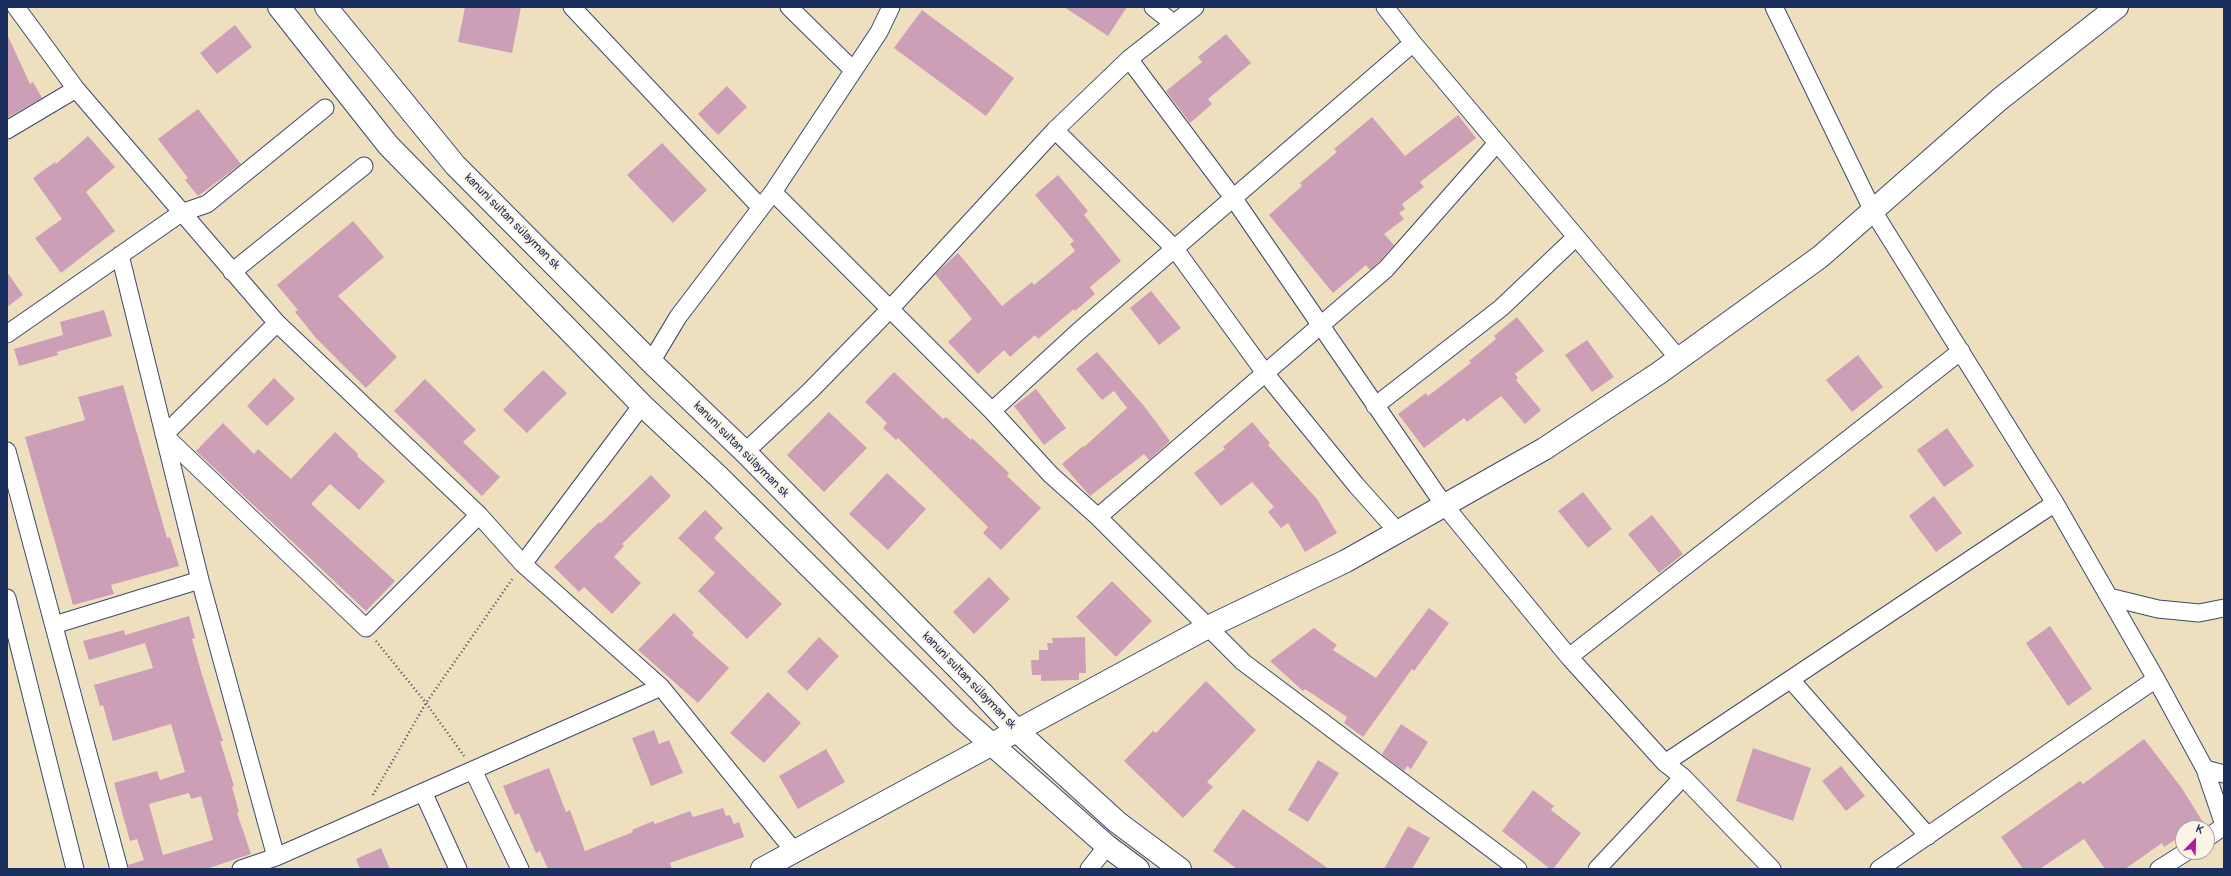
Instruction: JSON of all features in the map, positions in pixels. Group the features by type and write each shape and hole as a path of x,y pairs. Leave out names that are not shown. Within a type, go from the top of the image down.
{"main road":[{"path":"279,7 388,145 642,405 719,477 992,745 1107,846 1138,869"},
{"name":"kanuni sultan sülayman sk","path":"326,7 455,165 651,362 745,452 981,692 1017,731 1117,822 1180,869"},
{"path":"762,869 1208,627 1346,561 1544,449 1679,359 1820,257 2000,99 2117,7"}],"street":[{"path":"16,7 76,89 276,323 479,516 523,564 661,688 794,851"},
{"path":"572,7 761,208"},
{"path":"789,7 853,70"},
{"path":"651,362 678,317 773,192 879,32 891,7"},
{"path":"1153,7 1173,24"},
{"path":"745,452 810,391 890,309 1055,130 1129,59 1195,7"},
{"path":"1385,7 1413,43 1679,359"},
{"path":"1774,7 1873,210 2055,503 2156,679 2205,769 2224,826 2215,832"},
{"path":"992,411 1079,330 1176,249 1413,43"},
{"path":"1129,59 1234,199 1444,506 1569,657 1665,763 1683,778 1772,869"},
{"path":"7,130 76,89"},
{"path":"7,334 181,213 207,204 325,108"},
{"path":"1055,130 1176,249 1265,373 1356,485 1398,532"},
{"path":"1098,517 1386,269 1497,143"},
{"path":"232,272 364,166"},
{"path":"773,192 992,411 1051,475 1098,517 1243,662 1518,869"},
{"path":"1375,406 1501,308 1576,237"},
{"path":"120,255 200,580 276,857"},
{"path":"164,435 276,323"},
{"path":"1569,657 1961,351"},
{"path":"523,564 642,405"},
{"path":"164,435 366,628 479,516"},
{"path":"7,451 119,869"},
{"path":"1665,763 2055,503"},
{"path":"54,625 200,580"},
{"path":"2109,597 2158,609 2199,613 2224,608"},
{"path":"7,598 75,869"},
{"path":"1879,869 2156,679"},
{"path":"1791,680 1928,836"},
{"path":"240,869 276,857 661,688"},
{"path":"2205,769 2224,774"},
{"path":"473,770 520,869"},
{"path":"1597,869 1683,778"},
{"path":"423,792 458,869"},
{"path":"1089,869 1107,846"},
{"path":"2159,869 2175,859"}],"path":[{"path":"358,820 426,703 523,564"},
{"path":"366,628 426,703 473,770"}],"building":[{"path":"465,7 521,7 512,53 458,42"},
{"path":"1064,7 1127,7 1108,36"},
{"path":"922,10 1014,78 986,116 894,48"},
{"path":"235,25 252,47 217,74 200,53"},
{"path":"7,34 30,84 33,82 42,98 7,118"},
{"path":"1226,34 1251,63 1208,99 1212,104 1190,123 1166,91 1202,62 1198,57"},
{"path":"727,86 747,107 718,135 698,114"},
{"path":"198,109 241,164 198,196 185,180 188,178 158,139"},
{"path":"1458,115 1476,138 1420,182 1424,187 1402,204 1405,209 1399,213 1404,219 1384,234 1394,245 1379,262 1370,270 1366,265 1333,293 1269,215 1302,186 1300,183 1337,152 1334,149 1372,117 1405,156"},
{"path":"88,136 115,167 86,192 115,231 61,273 35,238 62,219 33,178 55,162 56,164"},
{"path":"662,143 707,190 673,223 627,175"},
{"path":"1058,175 1088,211 1084,215 1121,261 1090,287 1095,294 1075,311 1074,309 1038,339 1035,335 1010,357 1004,350 978,374 948,342 972,319 935,274 958,253 1002,306 1032,282 1034,285 1075,251 1070,244 1074,241 1035,195"},
{"path":"353,221 384,257 338,296 397,357 366,388 316,338 295,312 298,310 277,285"},
{"path":"7,272 23,295 7,307"},
{"path":"1151,291 1181,328 1159,345 1130,308"},
{"path":"104,310 112,336 57,352 58,355 19,366 14,349 63,335 60,322"},
{"path":"1517,317 1544,351 1515,374 1518,378 1516,380 1541,410 1525,424 1501,396 1467,422 1464,418 1424,448 1398,414 1426,393 1428,396 1471,363 1469,361 1496,339 1494,336"},
{"path":"1587,340 1614,377 1592,392 1565,355"},
{"path":"1097,352 1144,406 1170,441 1149,460 1144,454 1090,496 1062,464 1083,446 1084,447 1127,408 1114,391 1102,400 1076,369"},
{"path":"1858,355 1883,387 1852,412 1826,380"},
{"path":"543,370 567,393 527,433 503,410"},
{"path":"894,372 943,419 946,417 971,440 972,438 1009,473 1007,476 1041,508 1001,550 983,533 988,527 898,438 896,440 883,428 887,423 865,402"},
{"path":"274,378 295,399 267,426 247,406"},
{"path":"425,379 476,430 463,442 500,477 482,496 394,411"},
{"path":"123,385 167,538 170,537 179,566 111,585 114,594 73,605 25,437 85,420 78,397"},
{"path":"1036,389 1066,428 1044,445 1014,406"},
{"path":"829,412 867,448 824,492 787,455"},
{"path":"1252,422 1270,443 1268,445 1317,499 1337,533 1305,552 1288,523 1281,528 1268,512 1274,507 1252,482 1221,506 1194,473 1225,449 1223,447"},
{"path":"223,423 254,454 258,449 291,479 335,432 358,454 357,456 385,481 359,510 330,484 311,504 395,581 366,611 196,451"},
{"path":"1947,428 1974,466 1944,487 1917,450"},
{"path":"887,473 926,509 888,550 849,514"},
{"path":"651,475 671,496 622,544 624,546 614,557 641,583 612,614 584,587 579,592 554,567 599,522 601,523"},
{"path":"1583,492 1612,529 1588,548 1558,511"},
{"path":"1934,496 1962,533 1936,552 1909,516"},
{"path":"705,510 723,528 714,538 782,604 747,639 698,591 715,573 678,538"},
{"path":"1652,515 1683,554 1659,573 1628,534"},
{"path":"989,577 1010,599 974,634 953,612"},
{"path":"1112,581 1152,621 1116,657 1076,617"},
{"path":"1429,608 1449,623 1414,671 1412,669 1363,737 1344,723 1347,717 1305,689 1303,691 1270,661 1314,628 1337,645 1333,650 1376,678"},
{"path":"674,613 694,633 692,635 729,668 698,703 638,650"},
{"path":"189,616 195,638 192,639 223,741 220,741 234,786 232,787 239,812 237,813 251,854 206,869 129,869 128,865 144,860 137,839 130,841 114,783 157,771 160,780 185,772 171,724 113,741 103,705 100,706 94,685 153,668 145,643 89,660 83,641 124,630 125,635","holes":["189,793 191,799 201,796 213,840 163,855 149,804"]},
{"path":"2050,626 2092,689 2068,706 2026,643"},
{"path":"819,637 839,656 807,691 787,672"},
{"path":"1085,637 1086,673 1079,673 1079,680 1041,681 1041,675 1032,675 1031,660 1039,660 1039,650 1048,650 1047,643 1053,643 1052,638"},
{"path":"1206,681 1256,730 1207,782 1213,787 1183,818 1124,761 1153,731 1156,733"},
{"path":"768,692 801,723 764,763 730,733"},
{"path":"1401,724 1428,742 1411,769 1407,766 1404,771 1382,754"},
{"path":"654,730 659,744 669,740 683,773 651,786 632,738"},
{"path":"2144,739 2181,787 2202,820 2175,820 2175,840 2164,847 2162,843 2125,869 2105,869 2084,839 2040,869 2023,869 2001,837 2080,781 2083,784"},
{"path":"1753,748 1811,768 1793,821 1736,801"},
{"path":"826,749 845,782 798,809 779,776"},
{"path":"1318,760 1339,773 1308,822 1288,810"},
{"path":"1841,766 1865,796 1846,811 1822,781"},
{"path":"549,768 566,812 570,810 585,851 633,832 632,830 653,821 655,824 690,811 693,817 723,808 726,816 730,815 734,824 739,822 744,837 670,863 672,869 548,869 540,851 536,853 519,813 515,815 503,786"},
{"path":"1533,790 1554,806 1551,810 1581,833 1553,869 1550,869 1502,831"},
{"path":"1243,809 1329,869 1237,869 1213,851"},
{"path":"1408,826 1430,838 1412,869 1384,869"},
{"path":"381,848 390,869 360,869 356,859"}]}
